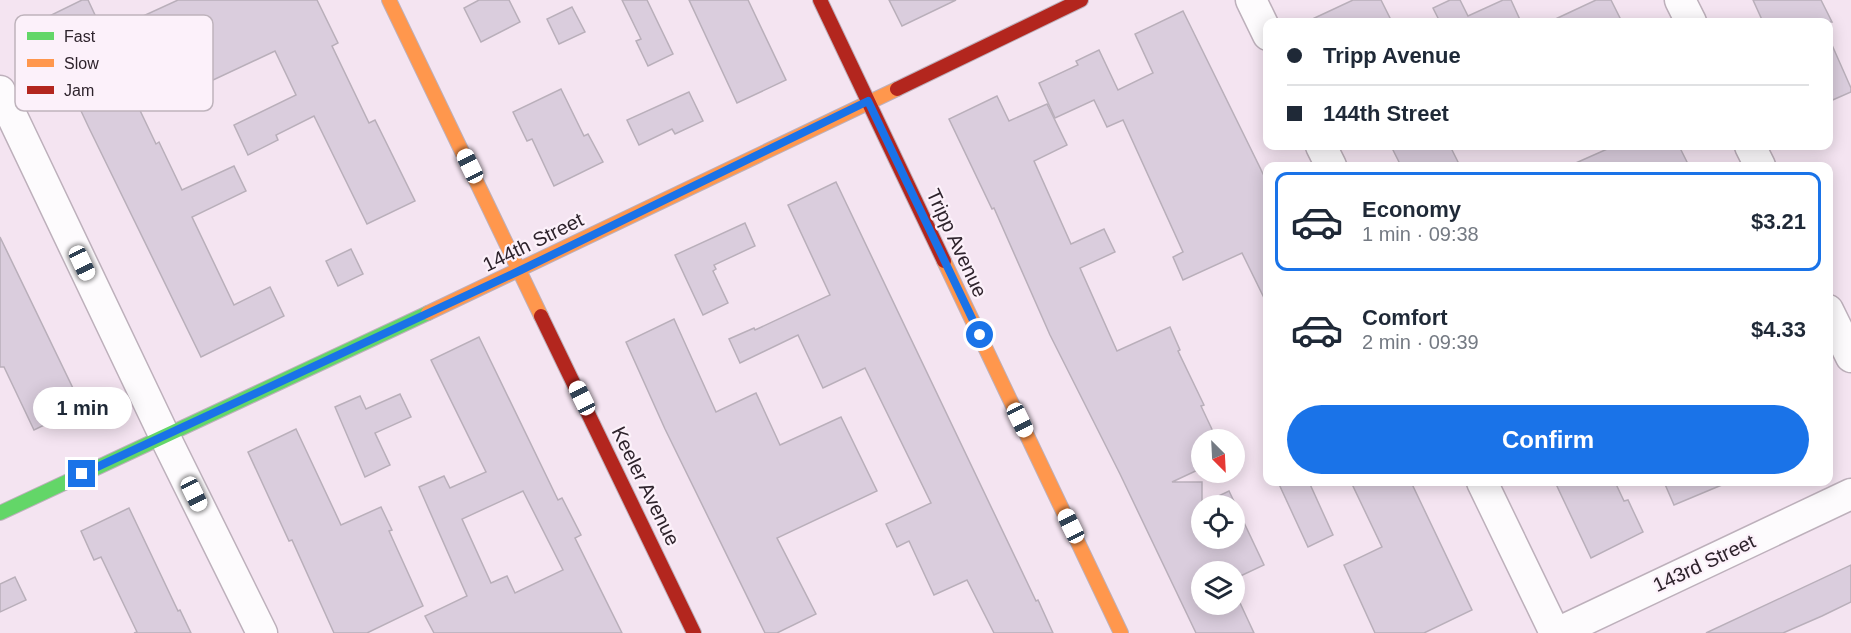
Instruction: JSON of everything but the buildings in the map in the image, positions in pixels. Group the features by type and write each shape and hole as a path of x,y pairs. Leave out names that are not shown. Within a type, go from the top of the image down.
{"street":[{"name":"Keeler Avenue","path":"389,0 694,633"},
{"name":"Tripp Avenue","path":"820,0 1121,633"},
{"name":"144th Street","path":"0,513 521,270 1081,0"},
{"path":"1251,0 1263,25"},
{"path":"1680,0 1689,18"},
{"path":"0,91 164,435 262,633"},
{"path":"1833,320 1851,357"},
{"path":"1484,486 1556,633"},
{"name":"143rd Street","path":"1556,633 1851,494"}],"traffic: fast":[{"path":"0,513 428,313"}],"traffic: slow":[{"path":"389,0 541,316"},
{"path":"428,313 897,89"},
{"path":"944,261 1121,633"}],"traffic: jam":[{"path":"820,0 944,261"},
{"path":"897,89 1081,0"},
{"path":"541,316 694,633"}],"route":[{"path":"82,474 521,270 868,101 980,335"}]}
